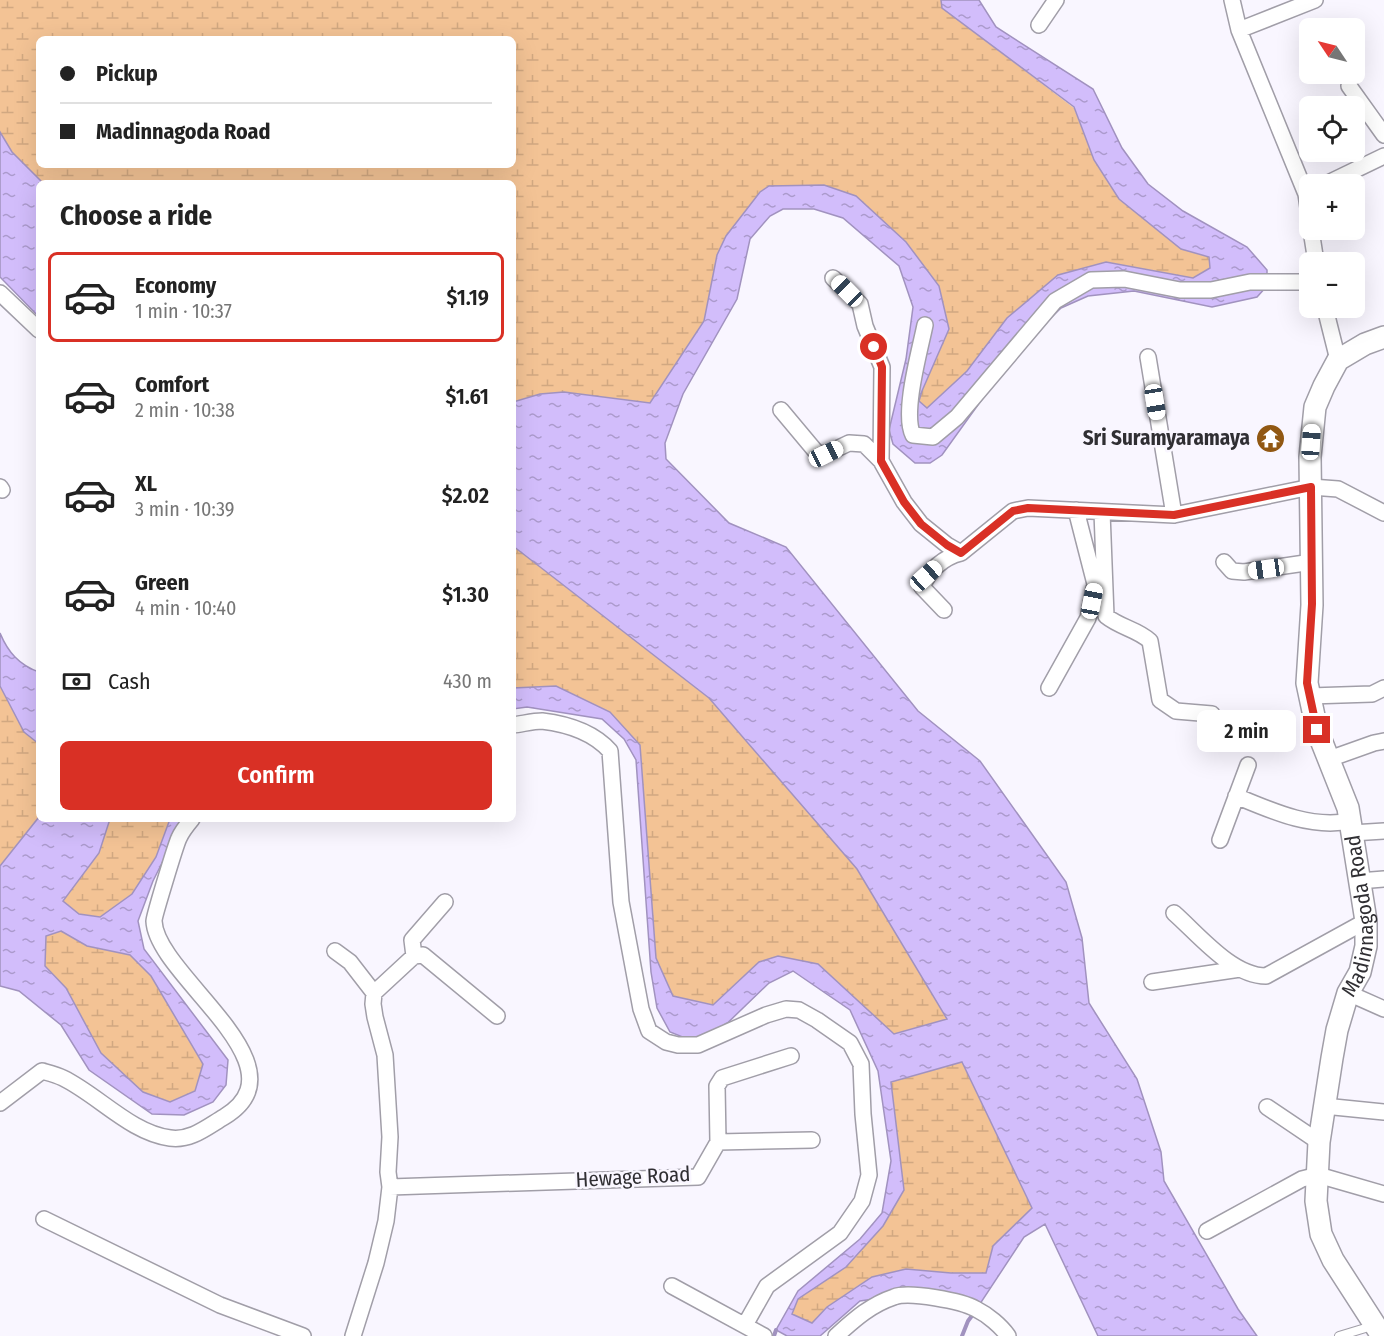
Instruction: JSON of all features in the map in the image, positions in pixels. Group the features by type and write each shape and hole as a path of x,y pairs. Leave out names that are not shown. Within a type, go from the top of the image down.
{"street":[{"path":"1039,25 1056,0"},
{"path":"1232,0 1239,30 1300,174"},
{"path":"1239,30 1315,0"},
{"path":"1348,86 1384,135"},
{"path":"1347,174 1384,156"},
{"path":"833,278 860,304 865,326 882,367 881,461"},
{"path":"925,325 911,393 909,428 913,435 933,437 957,417 1055,301 1091,280 1124,279 1179,290 1211,290 1250,282 1299,282"},
{"path":"0,293 36,327"},
{"path":"1328,318 1338,360 1384,336"},
{"path":"1148,357 1174,515"},
{"name":"Madinnagoda Road","path":"1338,360 1315,407 1310,457 1312,604 1307,683 1317,730 1345,797 1366,921 1366,946 1360,972 1348,993 1337,1030 1319,1142 1316,1201 1321,1234 1332,1260 1379,1331"},
{"path":"781,410 817,453 826,454 849,443 864,444 881,461 904,502 921,524 961,553"},
{"path":"944,610 922,587 926,576 949,556 961,553 1013,511 1028,508 1174,515 1311,487 1338,489 1384,513"},
{"path":"1049,688 1088,618 1095,584 1076,510"},
{"path":"1102,512 1106,616 1116,625 1144,635 1150,641 1160,700 1176,711 1212,714"},
{"path":"1224,562 1232,571 1244,572 1312,562"},
{"path":"1310,696 1372,694 1384,688"},
{"path":"516,725 540,721 579,729 603,743 610,751 621,902 641,1009 649,1031 666,1042 678,1045 698,1045 766,1015 786,1009 799,1010 850,1043 861,1064 869,1175 862,1201 840,1233 767,1286 745,1325"},
{"path":"1329,759 1374,742 1384,741"},
{"path":"1220,840 1248,765"},
{"path":"1236,796 1287,817 1384,831"},
{"path":"0,1103 42,1071 62,1077 144,1130 170,1138 189,1137 236,1110 248,1094 250,1074 235,1037 161,945 154,920 178,838 190,822"},
{"path":"1359,881 1384,879"},
{"path":"414,956 412,940 414,935 445,902"},
{"path":"1174,913 1231,965 1254,976 1266,976 1366,921"},
{"path":"335,951 350,962 374,993"},
{"path":"353,1336 376,1263 386,1221 390,1187 388,1172 390,1137 385,1055 375,1017 374,993 414,956 423,955 497,1016"},
{"path":"1152,982 1240,969"},
{"path":"1348,993 1384,1009"},
{"path":"792,1056 730,1073 722,1078 717,1086 718,1142 812,1140"},
{"path":"1324,1106 1384,1112"},
{"path":"1267,1107 1319,1142"},
{"name":"Hewage Road","path":"390,1187 698,1177 718,1142"},
{"path":"1207,1231 1302,1179 1318,1175 1384,1194"},
{"path":"44,1219 220,1305 303,1336"},
{"path":"672,1286 764,1336"},
{"path":"836,1336 867,1309 896,1296 924,1296 977,1309 1003,1329 1008,1336"}],"lane":[{"path":"1339,1336 1379,1331"}],"green space":[{"path":"0,0 941,0 942,8 1074,108 1094,160 1181,249 1209,257 1210,268 1193,278 1106,262 1007,318 967,371 927,408 919,401 949,329 939,286 906,242 769,186 717,255 704,321 650,403 564,392 540,394 516,401 516,180 40,180 12,152 0,132"},
{"path":"516,548 709,698 857,869 947,1019 894,1034 818,964 759,962 713,1005 673,996 656,958 640,745 556,686 516,688"},
{"path":"0,686 24,732 36,742 36,821 0,866"},
{"path":"109,822 169,822 156,857 132,894 100,917 79,914 62,901 99,853"},
{"path":"61,931 87,946 130,955 151,976 203,1064 195,1091 170,1102 143,1092 101,1053 66,988 45,966 46,936"},
{"path":"962,1062 1032,1208 993,1246 986,1273 906,1269 872,1277 827,1307 812,1323 792,1314 798,1299 846,1267 904,1190 891,1082"}],"water":[{"path":"941,0 979,0 996,27 1093,89 1122,148 1148,184 1183,211 1247,247 1267,270 1267,286 1257,297 1212,307 1134,291 1088,296 1061,308 1016,352 942,455 930,463 915,463 893,444 889,430 906,359 913,307 899,266 843,218 814,209 783,209 770,216 750,239 737,299 683,394 665,443 666,459 729,523 786,547 918,711 980,761 1066,882 1082,938 1089,1003 1137,1079 1161,1152 1164,1181 1238,1309 1257,1336 1098,1336 1045,1224 1024,1237 976,1310 901,1295 860,1301 820,1336 787,1336 776,1330 798,1291 860,1239 882,1213 891,1161 878,1071 850,1010 793,971 769,983 714,1036 685,1038 670,1032 657,1008 651,972 636,760 624,739 602,719 527,707 516,709 516,688 556,686 610,712 640,745 656,958 673,996 713,1005 759,962 778,956 818,964 894,1034 947,1019 857,869 709,698 516,548 516,401 540,394 564,392 650,403 704,321 717,255 726,236 760,192 769,186 824,185 856,196 906,242 939,286 949,329 919,401 927,408 967,371 1007,318 1058,275 1106,262 1193,278 1210,268 1209,257 1181,249 1119,199 1094,160 1074,107 942,8","holes":["962,1062 1032,1208 993,1246 986,1273 906,1269 872,1277 827,1307 812,1323 792,1314 798,1299 846,1267 883,1226 904,1190 891,1082"]},
{"path":"0,132 12,152 40,180 36,180 36,314 0,277"},
{"path":"0,633 15,657 36,671 36,742 24,732 0,686"},
{"path":"36,821 109,822 99,853 63,901 79,914 100,917 132,894 156,857 169,822 182,822 153,881 138,921 144,949 228,1060 226,1085 213,1102 184,1115 152,1114 89,1070 61,1025 19,991 0,986 0,866","holes":["61,931 87,946 130,955 151,976 203,1064 195,1091 170,1102 143,1092 101,1053 66,988 45,966 46,936"]}],"waterway":[{"path":"962,1336 974,1313"},
{"path":"774,1336 776,1330"}],"place":[{"name":"Sri Suramyaramaya","path":"1271,438"}],"route":[{"path":"874,347 882,367 881,461 904,502 921,524 961,553 1013,511 1028,508 1174,515 1311,487 1312,604 1307,683 1317,730"}]}
